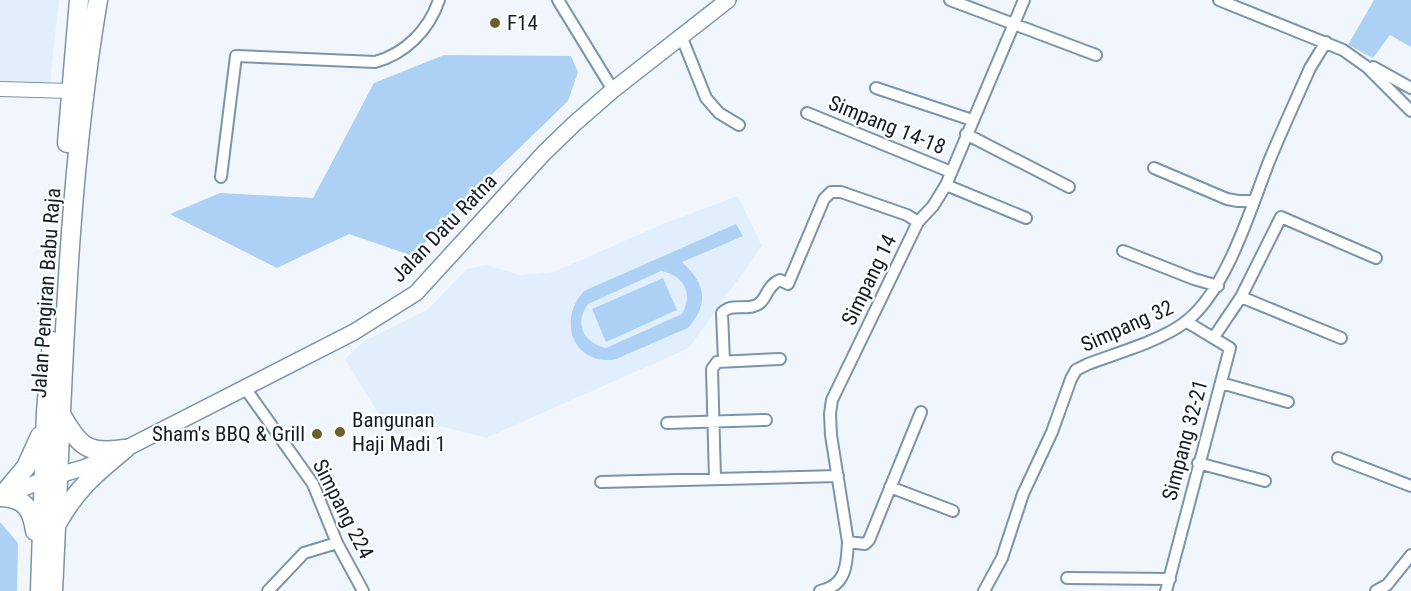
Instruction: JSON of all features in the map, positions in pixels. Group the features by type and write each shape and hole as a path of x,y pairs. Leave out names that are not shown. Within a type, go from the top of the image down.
{"main road":[{"name":"Jalan Pengiran Babu Raja","path":"44,588 71,91 80,0"},
{"name":"Jalan Pengiran Babu Raja","path":"53,413 78,153 98,0"},
{"name":"Jalan Datu Ratna","path":"1,498 50,478 96,463 125,449 354,332 416,293 544,153 613,90 728,0"},
{"name":"Jalan Datu Ratna","path":"711,15 736,0"},
{"path":"44,588 33,518 25,505 17,500 1,498 32,457 53,413 82,445 98,451 125,449"},
{"path":"57,525 72,498 125,449"},
{"name":"Jalan Pengiran Babu Raja","path":"44,588 57,525 50,478"}],"street":[{"path":"222,177 236,56 375,62 389,58 410,44 429,22 439,0"},
{"path":"558,0 613,90"},
{"path":"950,0 1096,55"},
{"name":"Simpang 14","path":"825,590 845,574 848,542 831,435 832,400 918,222 933,206 946,185 1023,0"},
{"path":"1219,0 1326,42 1411,88"},
{"path":"682,38 706,98 719,113 740,125"},
{"name":"Simpang 32","path":"990,588 1023,494 1052,432 1076,370 1173,331 1187,322 1218,286 1310,68 1326,42"},
{"path":"1354,57 1411,111"},
{"path":"876,88 972,120"},
{"path":"0,89 71,91"},
{"name":"Simpang 14-18","path":"807,113 951,172"},
{"path":"966,134 1069,187"},
{"path":"1154,168 1227,199 1254,201"},
{"path":"946,185 1026,219"},
{"path":"724,361 722,314 731,307 755,306 763,300 772,283 780,280 788,284 824,199 831,192 841,192 885,207 908,215 918,222"},
{"path":"1214,337 1241,297 1281,217 1376,258"},
{"path":"1123,251 1218,286"},
{"path":"1241,297 1341,338"},
{"name":"Simpang 32-21","path":"1166,591 1230,348 1187,322"},
{"path":"715,479 712,369 717,362 780,359"},
{"path":"1221,383 1288,402"},
{"name":"Simpang 224","path":"245,388 313,484 337,543 363,591"},
{"path":"848,542 865,544 869,540 921,412"},
{"path":"667,423 765,420"},
{"path":"1338,458 1411,486"},
{"path":"1198,463 1264,481"},
{"path":"601,482 838,476"},
{"path":"890,487 953,511"},
{"path":"268,591 304,553 337,543"},
{"path":"1376,591 1387,585 1411,555"},
{"path":"1067,578 1170,579"}],"shaded area":[{"path":"0,0 59,0 50,83 0,82"},
{"path":"1374,0 1411,0 1411,47 1390,35 1373,58 1348,45"},
{"path":"444,55 571,56 578,72 568,101 452,213 413,256 349,234 277,268 170,214 220,193 313,198 374,83"},
{"path":"738,196 762,246 689,348 486,438 428,423 392,436 345,359 363,342 427,310 467,269 486,265 520,275 554,272 658,226"},
{"path":"736,224 743,236 682,262 696,278 702,294 700,310 688,328 616,359 604,360 592,357 574,340 571,316 574,306 584,291","holes":["661,271 669,273 680,281 686,292 687,299 682,314 606,348 592,342 587,337 581,325 588,304"]},
{"path":"663,278 677,310 606,342 592,309"},
{"path":"0,522 18,543 17,591 0,591"}],"place":[{"name":"F14","path":"495,23"},
{"name":"Bangunan Haji Madi 1","path":"340,432"},
{"name":"Sham's BBQ & Grill","path":"317,434"}]}
